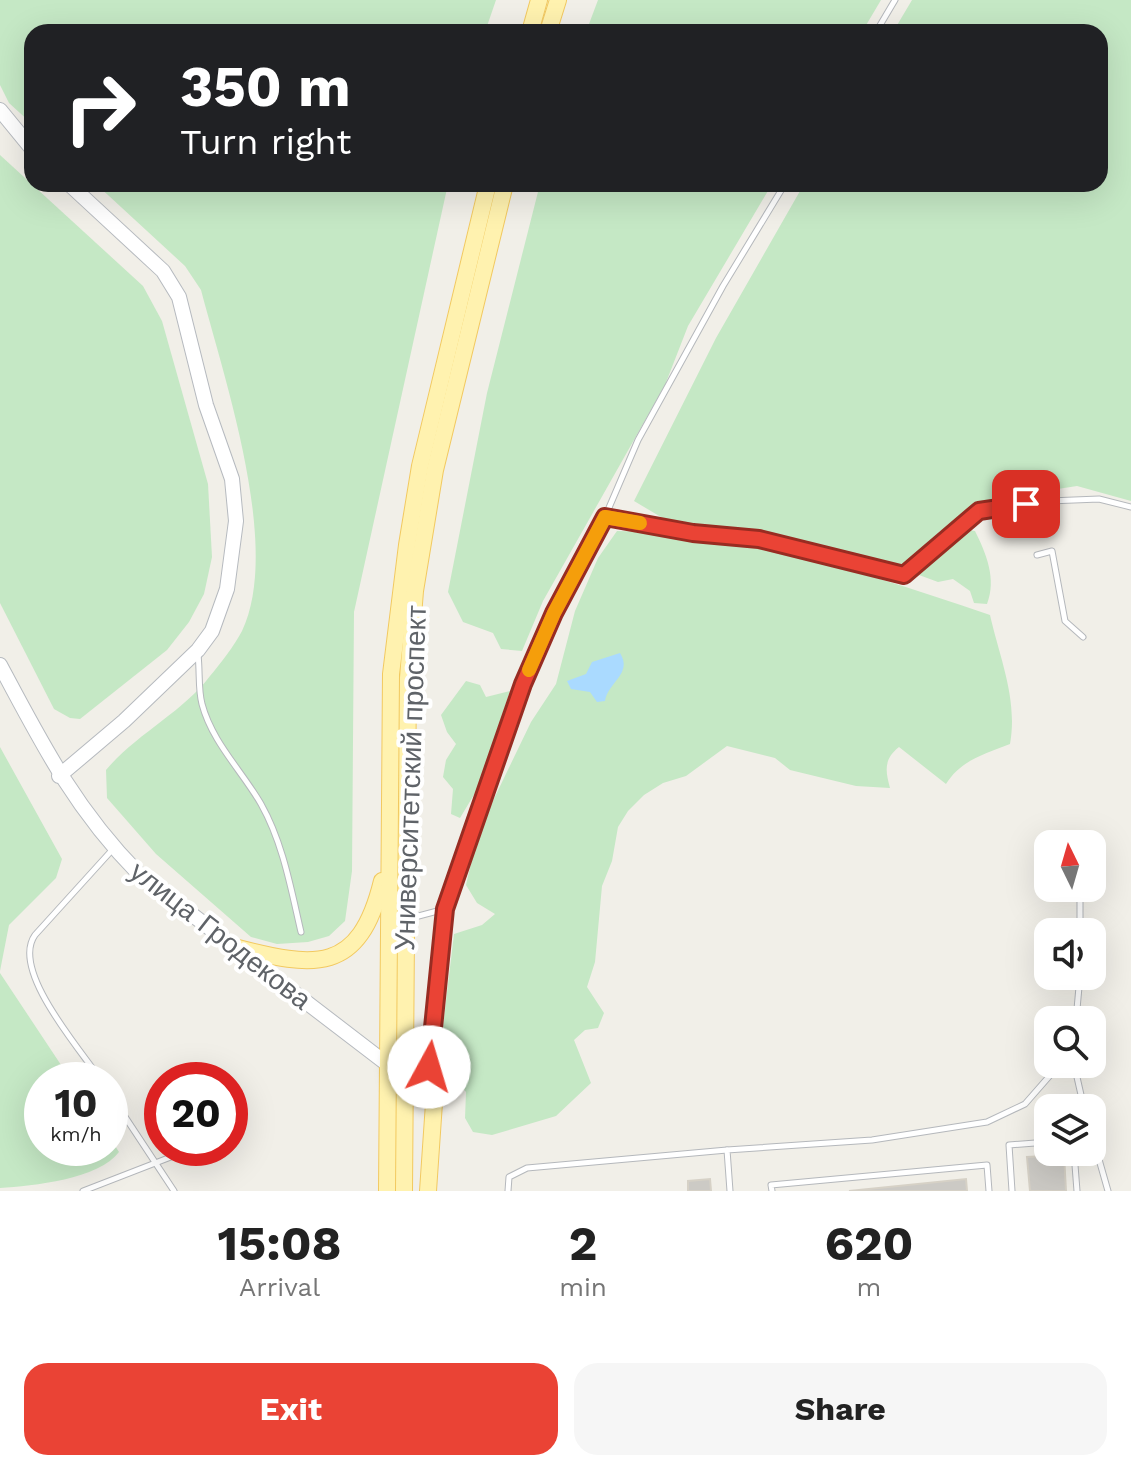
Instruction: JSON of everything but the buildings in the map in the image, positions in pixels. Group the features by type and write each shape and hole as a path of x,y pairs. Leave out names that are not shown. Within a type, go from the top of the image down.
{"main road":[{"path":"532,24 539,0"},
{"path":"550,24 558,0"},
{"path":"0,110 24,139"},
{"path":"59,776 124,721 198,650 212,631 222,611 233,556 236,521 228,465 206,405 179,297 163,271 78,192"},
{"name":"Университетский проспект","path":"404,1191 408,678 415,591 487,192"},
{"name":"Университетский проспект","path":"387,1191 391,674 399,603 420,466 478,251 502,192"},
{"name":"улица Гродекова","path":"0,665 59,776 114,848 166,897 387,1064"},
{"path":"234,947 297,960 320,959 347,949 361,937 373,917 389,852"},
{"path":"387,1064 404,1065 427,1084 434,1103 428,1191"}],"lane":[{"path":"881,24 895,0"},
{"path":"429,1067 445,909 523,684 554,613 605,517 638,440 723,286 780,192"},
{"path":"605,517 693,533 759,539 904,575 979,511 1049,501 1099,499 1131,507"},
{"path":"1037,555 1052,551 1065,621 1083,637"},
{"path":"198,650 202,704 215,733 261,805 272,828 301,932"},
{"path":"89,1062 35,983 28,960 29,946 35,935 114,848"},
{"path":"404,919 445,909"},
{"path":"508,1191 509,1177 527,1168 872,1140 987,1122 1025,1104 1048,1078"},
{"path":"128,1121 144,1144"},
{"path":"1012,1191 1009,1145 1034,1143"},
{"path":"727,1150 730,1191"},
{"path":"772,1191 771,1185 987,1165 989,1191"},
{"path":"83,1191 98,1188 147,1166"},
{"path":"158,1166 174,1191"},
{"path":"1075,1166 1077,1191"},
{"path":"1101,1166 1108,1191"}],"green space":[{"path":"0,0 496,0 488,24 24,24 24,117 9,103 0,85"},
{"path":"598,0 881,0 867,24 589,24"},
{"path":"912,0 1131,0 1131,501 1077,486 988,500 939,532 901,567 881,565 761,534 671,523 634,501 716,338 799,192 1108,192 1108,24 898,24"},
{"path":"0,155 24,177 24,192 40,192 143,286 162,321 208,484 212,557 204,594 189,622 167,650 80,719 70,718 54,709 0,603"},
{"path":"105,192 446,192 354,612 352,871 345,921 329,936 308,942 277,944 251,937 156,854 107,798 106,770 199,689 239,637 253,596 256,555 253,509 245,462 201,290 185,266"},
{"path":"538,192 767,192 688,326 665,385 543,601 522,651 501,649 493,633 463,622 448,592 487,393"},
{"path":"963,529 975,531 986,557 991,585 987,604 974,603 970,591 953,579 938,582 919,575 919,563"},
{"path":"617,531 712,539 806,558 990,615 1010,695 1010,744 966,763 946,784 899,747 887,765 890,788 856,786 790,770 775,758 727,746 686,776 663,783 644,795 618,827 612,861 602,886 595,962 587,987 604,1013 598,1028 585,1030 574,1040 591,1083 556,1116 492,1135 473,1132 465,1118 466,1092 454,1078 441,1043 454,934 482,925 495,914 477,903 466,885 477,837 531,722 556,684 575,611 598,558"},
{"path":"466,681 480,685 486,697 510,691 478,788 460,818 451,814 453,789 443,777 446,760 456,744 447,732 441,715"},
{"path":"0,747 62,859 56,878 9,925 0,971"},
{"path":"0,973 59,1062 24,1062 24,1166 102,1166 64,1179 0,1188"}],"water":[{"path":"620,653 624,667 605,701 597,702 590,692 571,689 567,681 586,674 592,662"}],"slow traffic":[{"path":"529,670 554,613 605,517 640,523"}],"route":[{"path":"429,1067 445,909 523,684 554,613 605,517 693,533 759,539 904,575 979,511 1026,504"}]}
